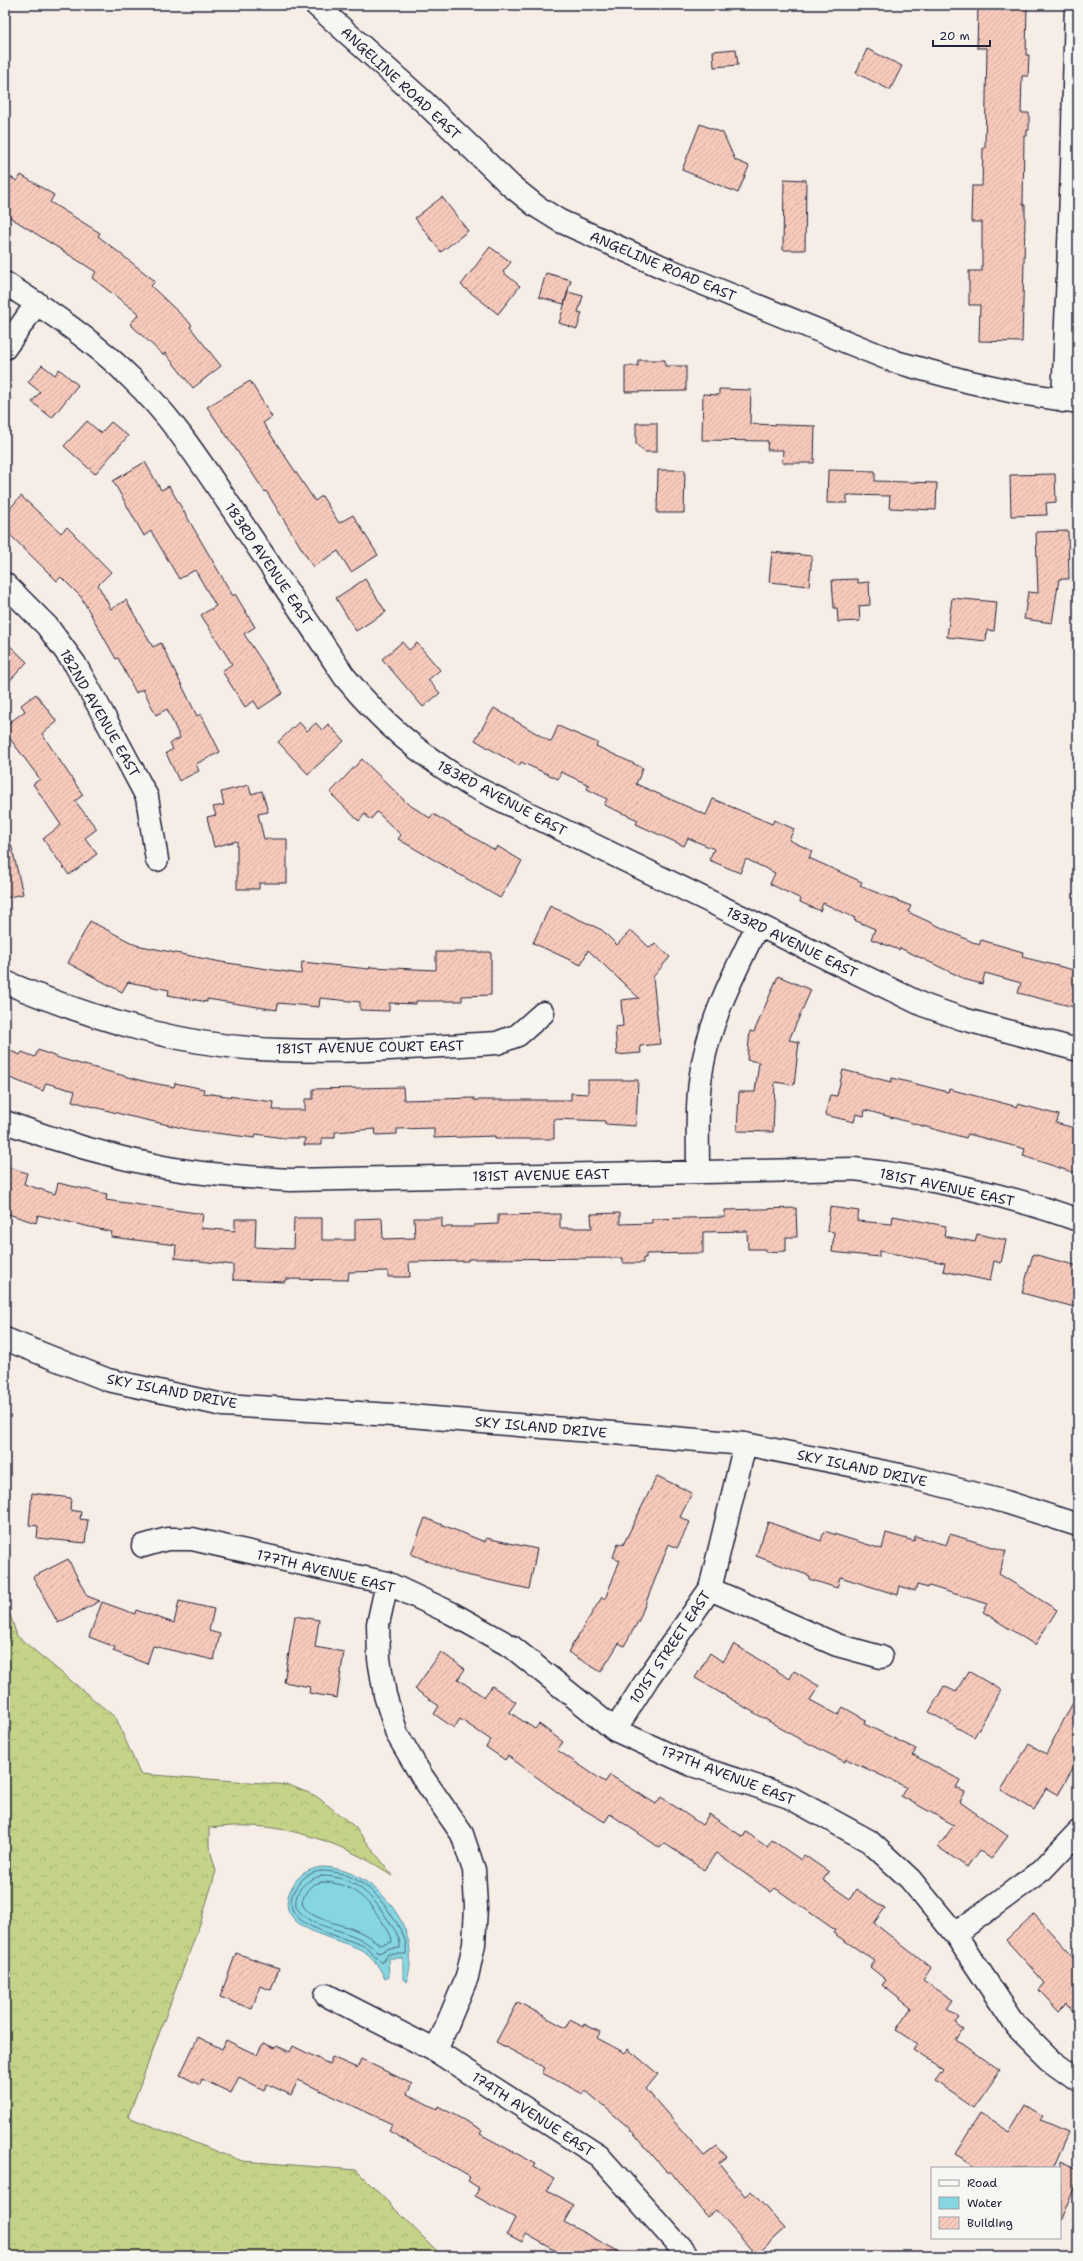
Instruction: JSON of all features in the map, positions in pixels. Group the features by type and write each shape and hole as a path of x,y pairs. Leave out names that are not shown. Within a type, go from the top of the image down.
{"street":[{"name":"ANGELINE ROAD EAST","path":"316,5 423,101 510,185 536,206 560,221 679,274 896,362 966,381 1071,401"},
{"path":"1071,401 1076,5"},
{"name":"183RD AVENUE EAST","path":"5,282 100,349 133,379 169,419 344,676 369,706 401,738 433,762 470,785 757,926 923,1005 1078,1050"},
{"path":"5,348 37,304"},
{"name":"182ND AVENUE EAST","path":"5,584 47,626 75,664 98,705 148,797 157,860"},
{"path":"698,1172 698,1107 702,1068 709,1041 727,988 757,926"},
{"name":"181ST AVENUE COURT EAST","path":"5,982 57,1004 112,1022 156,1034 231,1046 278,1050 333,1051 497,1043 518,1035 543,1013"},
{"name":"181ST AVENUE EAST","path":"5,1122 51,1138 109,1155 164,1167 230,1176 314,1180 854,1169 898,1174 1042,1207 1078,1220"},
{"name":"SKY ISLAND DRIVE","path":"5,1339 108,1380 222,1404 410,1416 745,1444 910,1477 1006,1502 1078,1525"},
{"name":"101ST STREET EAST","path":"616,1730 648,1678 710,1589 745,1444"},
{"name":"177TH AVENUE EAST","path":"143,1546 167,1539 192,1539 387,1583 451,1613 512,1647 616,1730 692,1765 790,1797 846,1827 869,1841 910,1879 955,1934 1017,2027 1049,2059 1078,2080"},
{"path":"387,1583 378,1624 379,1659 385,1695 395,1728 421,1775 462,1834 474,1870 476,1908 474,1944 467,1977 436,2051"},
{"path":"710,1589 837,1646 881,1657"},
{"path":"955,1934 1042,1870 1078,1832"},
{"name":"174TH AVENUE EAST","path":"326,1995 436,2051 599,2156 688,2256"}],"green space":[{"path":"5,1599 17,1636 116,1718 140,1774 289,1785 316,1796 355,1827 393,1876 343,1848 287,1830 268,1827 239,1826 209,1828 209,1846 216,1871 201,1921 128,2117 242,2161 356,2170 442,2256 5,2256"}],"water":[{"path":"321,1867 341,1870 359,1878 376,1890 391,1905 402,1923 409,1942 410,1962 406,1982 403,1979 403,1958 388,1958 389,1977 385,1979 370,1956 363,1951 311,1930 299,1923 290,1914 287,1903 294,1884 303,1874"}],"building":[{"path":"978,5 1027,5 1026,55 1029,55 1028,76 1022,76 1021,113 1029,113 1029,130 1027,130 1027,136 1024,136 1023,205 1025,205 1025,221 1022,342 979,341 980,305 969,305 969,271 982,271 982,222 971,222 972,186 982,186 983,148 985,148 987,48 977,48"},
{"path":"736,49 738,65 714,67 713,51"},
{"path":"867,49 902,66 890,90 856,73"},
{"path":"700,124 723,133 735,160 749,166 738,193 682,170"},
{"path":"5,174 17,181 21,175 54,195 50,202 100,233 98,236 155,281 151,286 192,325 190,327 221,366 193,388 165,353 163,355 130,324 139,314 92,278 96,272 5,214"},
{"path":"784,179 806,180 805,250 783,250"},
{"path":"442,197 468,231 441,252 415,218"},
{"path":"490,247 511,262 503,272 520,286 498,314 461,285"},
{"path":"546,273 571,280 564,304 539,297"},
{"path":"568,292 583,296 578,312 582,313 577,329 559,323"},
{"path":"638,360 665,360 665,366 686,366 686,391 625,392 625,366 638,366"},
{"path":"42,365 55,375 59,369 78,385 52,418 32,402 40,392 28,382"},
{"path":"250,381 272,417 263,423 315,501 322,496 339,523 353,515 378,555 351,572 338,551 313,567 266,491 265,492 207,407"},
{"path":"719,389 751,390 750,424 815,426 814,463 782,463 783,450 767,450 768,441 702,440 703,394 719,395"},
{"path":"87,421 101,433 111,422 128,436 95,474 64,446"},
{"path":"636,423 657,423 657,452 644,452 636,444"},
{"path":"145,462 161,490 169,486 233,596 235,594 255,627 244,634 283,693 259,709 254,701 245,707 222,671 232,664 201,615 216,606 195,570 179,579 151,531 144,536 113,481"},
{"path":"658,470 685,470 684,513 657,513"},
{"path":"828,470 875,471 875,481 937,483 936,510 889,508 890,496 847,495 847,503 827,503"},
{"path":"1055,474 1056,502 1046,503 1047,515 1011,516 1010,475"},
{"path":"21,496 61,533 67,527 111,572 98,585 111,609 126,600 153,647 161,643 197,716 201,714 220,752 196,764 199,771 179,781 166,753 173,749 170,743 180,738 167,709 156,715 143,689 136,693 118,658 116,659 81,597 61,577 57,581 5,530 5,514"},
{"path":"1068,531 1069,579 1059,579 1052,623 1024,619 1028,592 1038,593 1036,532"},
{"path":"772,552 812,556 809,586 769,582"},
{"path":"365,579 386,612 356,631 336,598"},
{"path":"857,579 858,583 869,582 870,605 859,606 860,621 838,622 837,608 834,608 832,580"},
{"path":"952,598 997,602 994,631 987,630 986,641 947,637"},
{"path":"5,641 27,662 5,686"},
{"path":"402,642 409,650 417,643 440,670 428,680 440,693 423,707 382,659"},
{"path":"36,694 57,722 42,734 83,795 75,801 97,829 85,838 97,854 69,875 43,839 61,825 33,784 40,779 5,732 5,726 25,711 21,705"},
{"path":"494,708 551,742 558,726 598,743 596,746 643,768 636,784 706,815 713,799 772,824 774,820 794,829 789,840 812,851 809,858 862,882 860,886 911,906 908,912 979,945 981,940 1023,952 1022,957 1078,971 1078,1008 1018,993 1021,983 985,973 982,984 963,979 900,948 899,950 871,939 875,929 854,920 855,918 823,903 820,911 800,902 801,899 770,884 775,873 746,859 740,873 709,860 714,849 688,838 684,846 636,824 638,820 604,805 607,799 587,789 589,785 561,772 558,779 521,762 519,766 475,740"},
{"path":"299,722 307,731 316,723 322,730 328,724 344,741 308,774 278,742"},
{"path":"362,759 408,804 430,818 433,814 495,850 497,846 522,861 500,898 398,839 401,835 377,812 370,820 365,814 359,821 330,793"},
{"path":"249,785 251,794 262,791 268,812 258,814 264,839 287,839 287,883 259,883 259,889 237,889 237,841 214,847 207,817 216,815 213,807 224,805 221,792"},
{"path":"11,844 23,894 5,898 5,845"},
{"path":"550,906 602,930 617,945 631,930 650,948 655,943 670,957 653,977 660,1044 640,1046 641,1053 617,1055 615,1027 623,1026 621,1000 639,998 588,950 581,965 533,943"},
{"path":"90,921 136,945 221,962 301,974 302,962 369,969 370,967 436,970 436,952 491,952 491,995 462,996 462,1001 416,1001 416,1004 389,1003 389,1011 360,1010 360,1002 320,998 319,1007 278,1003 277,1010 207,999 207,1002 168,995 169,990 128,982 122,992 68,963"},
{"path":"778,976 811,990 789,1040 799,1042 794,1085 775,1082 773,1132 737,1131 739,1092 755,1092 759,1062 747,1060 750,1031 754,1032"},
{"path":"38,1050 62,1059 147,1082 174,1087 175,1083 204,1089 203,1093 274,1102 273,1110 305,1110 305,1099 313,1099 313,1089 403,1087 404,1100 474,1098 474,1100 571,1100 571,1093 588,1094 588,1080 638,1080 636,1126 605,1124 605,1121 554,1119 554,1139 495,1139 495,1136 434,1138 434,1128 397,1129 397,1134 376,1135 375,1129 335,1132 335,1138 322,1138 322,1145 304,1145 305,1138 283,1138 256,1134 255,1138 191,1130 128,1116 72,1101 75,1091 46,1083 43,1091 5,1076 5,1065 11,1051 20,1055 22,1052 35,1057"},
{"path":"843,1070 891,1082 892,1078 948,1092 949,1089 1018,1107 1018,1104 1059,1115 1056,1123 1078,1129 1078,1174 1023,1156 1025,1149 968,1134 966,1138 865,1110 864,1116 856,1114 854,1122 825,1115 830,1095 837,1096"},
{"path":"5,1166 27,1173 24,1184 55,1194 58,1183 107,1194 106,1200 203,1214 201,1228 235,1231 235,1219 256,1219 255,1247 293,1249 294,1218 322,1218 322,1240 355,1240 355,1219 382,1218 383,1239 415,1238 414,1218 442,1218 442,1227 474,1227 474,1225 498,1224 498,1215 560,1214 560,1228 592,1228 591,1214 620,1213 620,1224 652,1223 652,1219 725,1217 725,1210 796,1208 797,1237 786,1237 786,1251 765,1252 765,1249 748,1249 747,1231 703,1232 703,1253 646,1254 646,1258 643,1258 643,1263 623,1263 623,1258 468,1259 468,1261 409,1262 410,1277 388,1277 388,1271 349,1272 348,1280 285,1279 285,1282 233,1280 233,1265 175,1258 176,1245 111,1237 112,1232 38,1215 36,1223 5,1213"},
{"path":"830,1207 859,1211 857,1221 892,1224 893,1216 946,1226 944,1236 975,1242 977,1234 1006,1240 1001,1263 994,1261 990,1281 943,1271 945,1263 879,1251 879,1257 832,1252 834,1232 827,1231"},
{"path":"1033,1254 1078,1266 1078,1308 1022,1293"},
{"path":"657,1476 692,1493 680,1517 690,1522 677,1548 669,1544 639,1620 624,1646 619,1643 601,1672 568,1652 602,1597 605,1599 620,1560 613,1557 618,1543 623,1545"},
{"path":"32,1493 71,1498 70,1510 81,1512 80,1519 88,1520 85,1543 37,1538 38,1526 29,1525"},
{"path":"425,1518 485,1542 486,1538 537,1549 529,1589 457,1573 411,1554"},
{"path":"768,1522 821,1541 824,1531 882,1549 886,1533 914,1541 915,1536 946,1545 950,1534 1006,1551 999,1574 1057,1610 1035,1645 983,1612 988,1604 929,1586 928,1588 917,1585 915,1591 900,1586 898,1595 840,1577 837,1588 809,1579 810,1576 756,1556"},
{"path":"68,1559 87,1596 100,1601 58,1623 33,1577"},
{"path":"179,1601 214,1609 209,1631 220,1634 214,1660 153,1646 147,1664 113,1651 115,1647 89,1637 102,1602 135,1614 136,1610 174,1623"},
{"path":"295,1616 319,1620 315,1647 344,1652 337,1698 309,1693 310,1687 284,1682"},
{"path":"734,1644 790,1679 794,1671 819,1686 810,1700 838,1715 843,1707 866,1720 864,1724 916,1749 913,1755 960,1780 956,1788 965,1792 960,1802 1008,1836 991,1859 979,1850 967,1867 938,1847 954,1825 901,1796 906,1787 846,1759 845,1762 794,1736 695,1678 710,1653 723,1662"},
{"path":"441,1652 465,1669 458,1679 484,1697 492,1686 516,1702 509,1712 535,1729 539,1724 563,1742 557,1750 605,1782 610,1775 656,1804 661,1797 702,1825 709,1814 743,1837 746,1832 767,1847 772,1840 801,1860 804,1855 829,1872 823,1880 850,1899 856,1889 885,1908 874,1923 931,1968 923,1980 953,2000 947,2009 959,2018 955,2023 963,2029 956,2040 1000,2071 974,2108 935,2081 943,2070 913,2050 917,2044 896,2030 911,2008 882,1985 886,1980 870,1967 875,1961 833,1933 835,1930 775,1888 771,1892 716,1853 704,1870 664,1843 660,1848 610,1814 605,1822 564,1798 508,1756 505,1760 486,1747 491,1740 460,1719 454,1728 434,1714 439,1706 415,1689"},
{"path":"968,1671 1001,1690 974,1737 929,1712 944,1686 956,1692"},
{"path":"1078,1693 1078,1760 1058,1795 1046,1788 1034,1810 1001,1790 1029,1744 1046,1754"},
{"path":"1034,1914 1078,1962 1078,2017 1067,2004 1059,2012 1039,1990 1045,1983 1006,1940"},
{"path":"236,1953 279,1968 271,1990 260,1986 252,2009 220,1997"},
{"path":"518,2002 566,2028 570,2020 583,2027 584,2024 600,2032 597,2038 625,2053 628,2049 658,2074 646,2089 704,2156 717,2146 727,2157 719,2163 745,2196 751,2191 785,2229 756,2255 716,2210 707,2217 670,2171 668,2173 628,2127 585,2090 583,2094 542,2073 545,2068 496,2042"},
{"path":"198,2037 222,2049 226,2040 257,2055 263,2043 275,2048 277,2046 290,2052 293,2046 329,2064 332,2057 357,2068 361,2059 412,2084 407,2094 437,2109 438,2106 482,2130 480,2134 536,2164 534,2167 554,2179 547,2190 574,2205 564,2222 627,2256 565,2256 526,2234 522,2242 507,2234 515,2218 475,2196 479,2188 468,2181 470,2177 389,2131 392,2124 298,2080 291,2095 267,2084 264,2090 239,2077 231,2093 202,2079 200,2085 180,2075"},
{"path":"1025,2105 1043,2116 1040,2120 1068,2132 1052,2167 976,2167 955,2154 980,2114 1009,2132"},
{"path":"1060,2160 1078,2168 1078,2179 1061,2219 1061,2167"}]}
